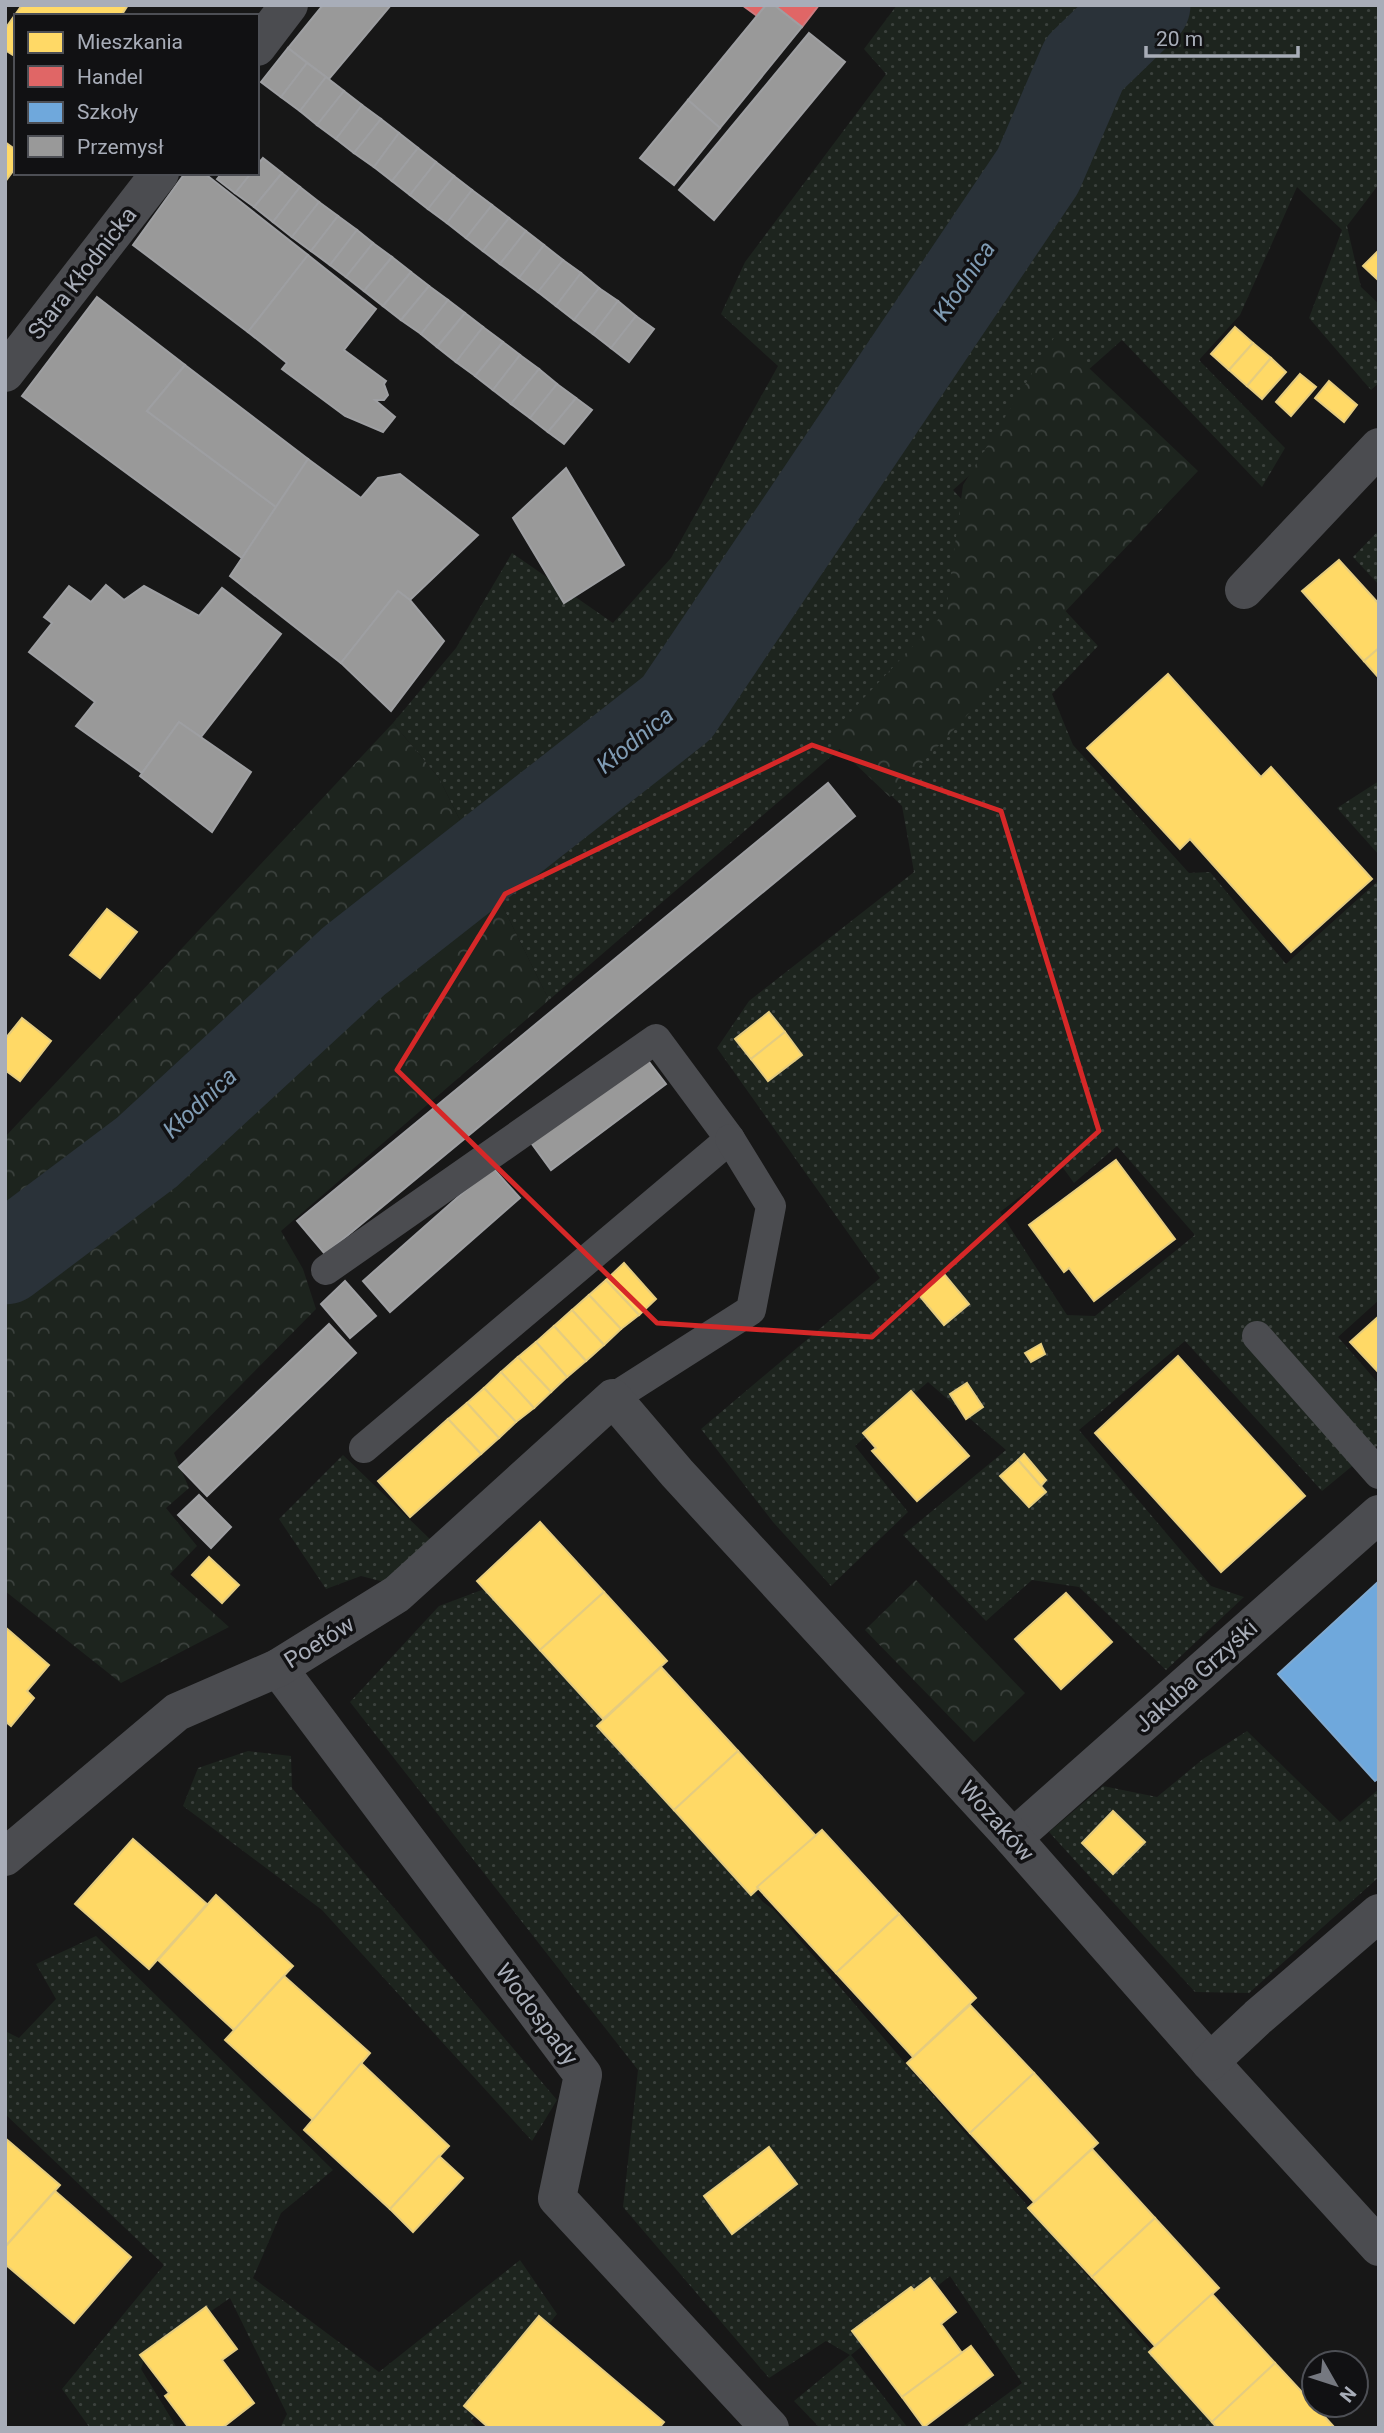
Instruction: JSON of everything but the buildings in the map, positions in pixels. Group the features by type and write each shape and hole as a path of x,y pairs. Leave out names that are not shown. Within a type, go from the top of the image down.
{"street":[{"path":"259,44 289,5"},
{"name":"Stara Kłodnicka","path":"5,373 158,175"},
{"path":"1244,590 1379,447"},
{"name":"Poetów","path":"5,1857 177,1712 278,1668 397,1594 612,1398"},
{"name":"Wozaków","path":"612,1398 677,1473 1013,1838 1210,2063 1379,2247"},
{"name":"Jakuba Grzyśki","path":"1013,1838 1379,1514"},
{"name":"Wodospady","path":"278,1668 583,2075 557,2198 770,2428"},
{"path":"1210,2063 1258,2017 1379,1913"}],"lane":[{"path":"326,1270 656,1039 730,1139 771,1206 751,1310 612,1398"},
{"path":"364,1448 730,1139"},
{"path":"1257,1336 1379,1474"}],"highlighted area":[{"path":"812,745 1001,811 1099,1131 872,1337 657,1323 397,1070 505,894"}],"green space":[{"path":"897,5 1379,5 1379,184 1347,226 1361,287 1379,304 1379,383 1371,390 1309,318 1342,230 1297,187 1240,315 1199,360 1285,448 1262,487 1122,340 953,490 1098,646 1052,694 1073,745 1189,873 1210,872 1286,964 1379,880 1379,1300 1338,1337 1379,1384 1379,1444 1322,1491 1185,1341 1079,1430 1211,1586 1244,1597 1166,1670 1079,1587 1032,1580 986,1621 903,1535 1006,1450 928,1382 855,1446 908,1512 831,1586 773,1522 701,1429 880,1278 717,1048 749,1001 914,872 902,806 842,747 549,1000 439,778 393,723 456,648 512,553 613,623 671,558 778,366 721,314 745,262 886,74 864,49","holes":["1117,1146 1195,1235 1095,1316 1067,1315 1000,1212 1061,1165 1074,1183"]},
{"path":"1055,336 1198,471 890,797 827,737 946,611 963,485"},
{"path":"1379,530 1379,585 1353,557"},
{"path":"393,723 439,778 549,1000 281,1231 303,1269 316,1309 174,1453 189,1488 166,1508 197,1546 170,1574 229,1627 121,1683 5,1591 5,1137"},
{"path":"1379,781 1379,855 1337,808"},
{"path":"343,1455 432,1541 392,1584 361,1576 326,1589 279,1519"},
{"path":"916,1580 1025,1693 974,1742 865,1630"},
{"path":"487,1588 763,1902 774,1910 1218,2428 961,2428 1022,2383 950,2276 851,2355 908,2428 820,2428 794,2401 850,2355 826,2341 769,2378 623,2207 638,2070 350,1702 439,1606"},
{"path":"1247,1731 1340,1822 1379,1789 1379,1877 1249,1993 1195,1992 1049,1832 1103,1786 1157,1797 1203,1759"},
{"path":"248,1751 291,1756 292,1788 557,2100 532,2141 322,1910 183,1806 198,1768"},
{"path":"96,1936 333,2170 281,2213 253,2278 379,2372 520,2260 557,2314 471,2421 478,2428 280,2428 287,2414 230,2298 145,2357 141,2369 177,2428 90,2428 62,2389 164,2265 5,2114 5,2031 19,2038 56,1999 36,1964"}],"waterway":[{"name":"Kłodnica","path":"5,1259 147,1152 354,961 677,708 1038,171 1084,64 1145,5"}]}
